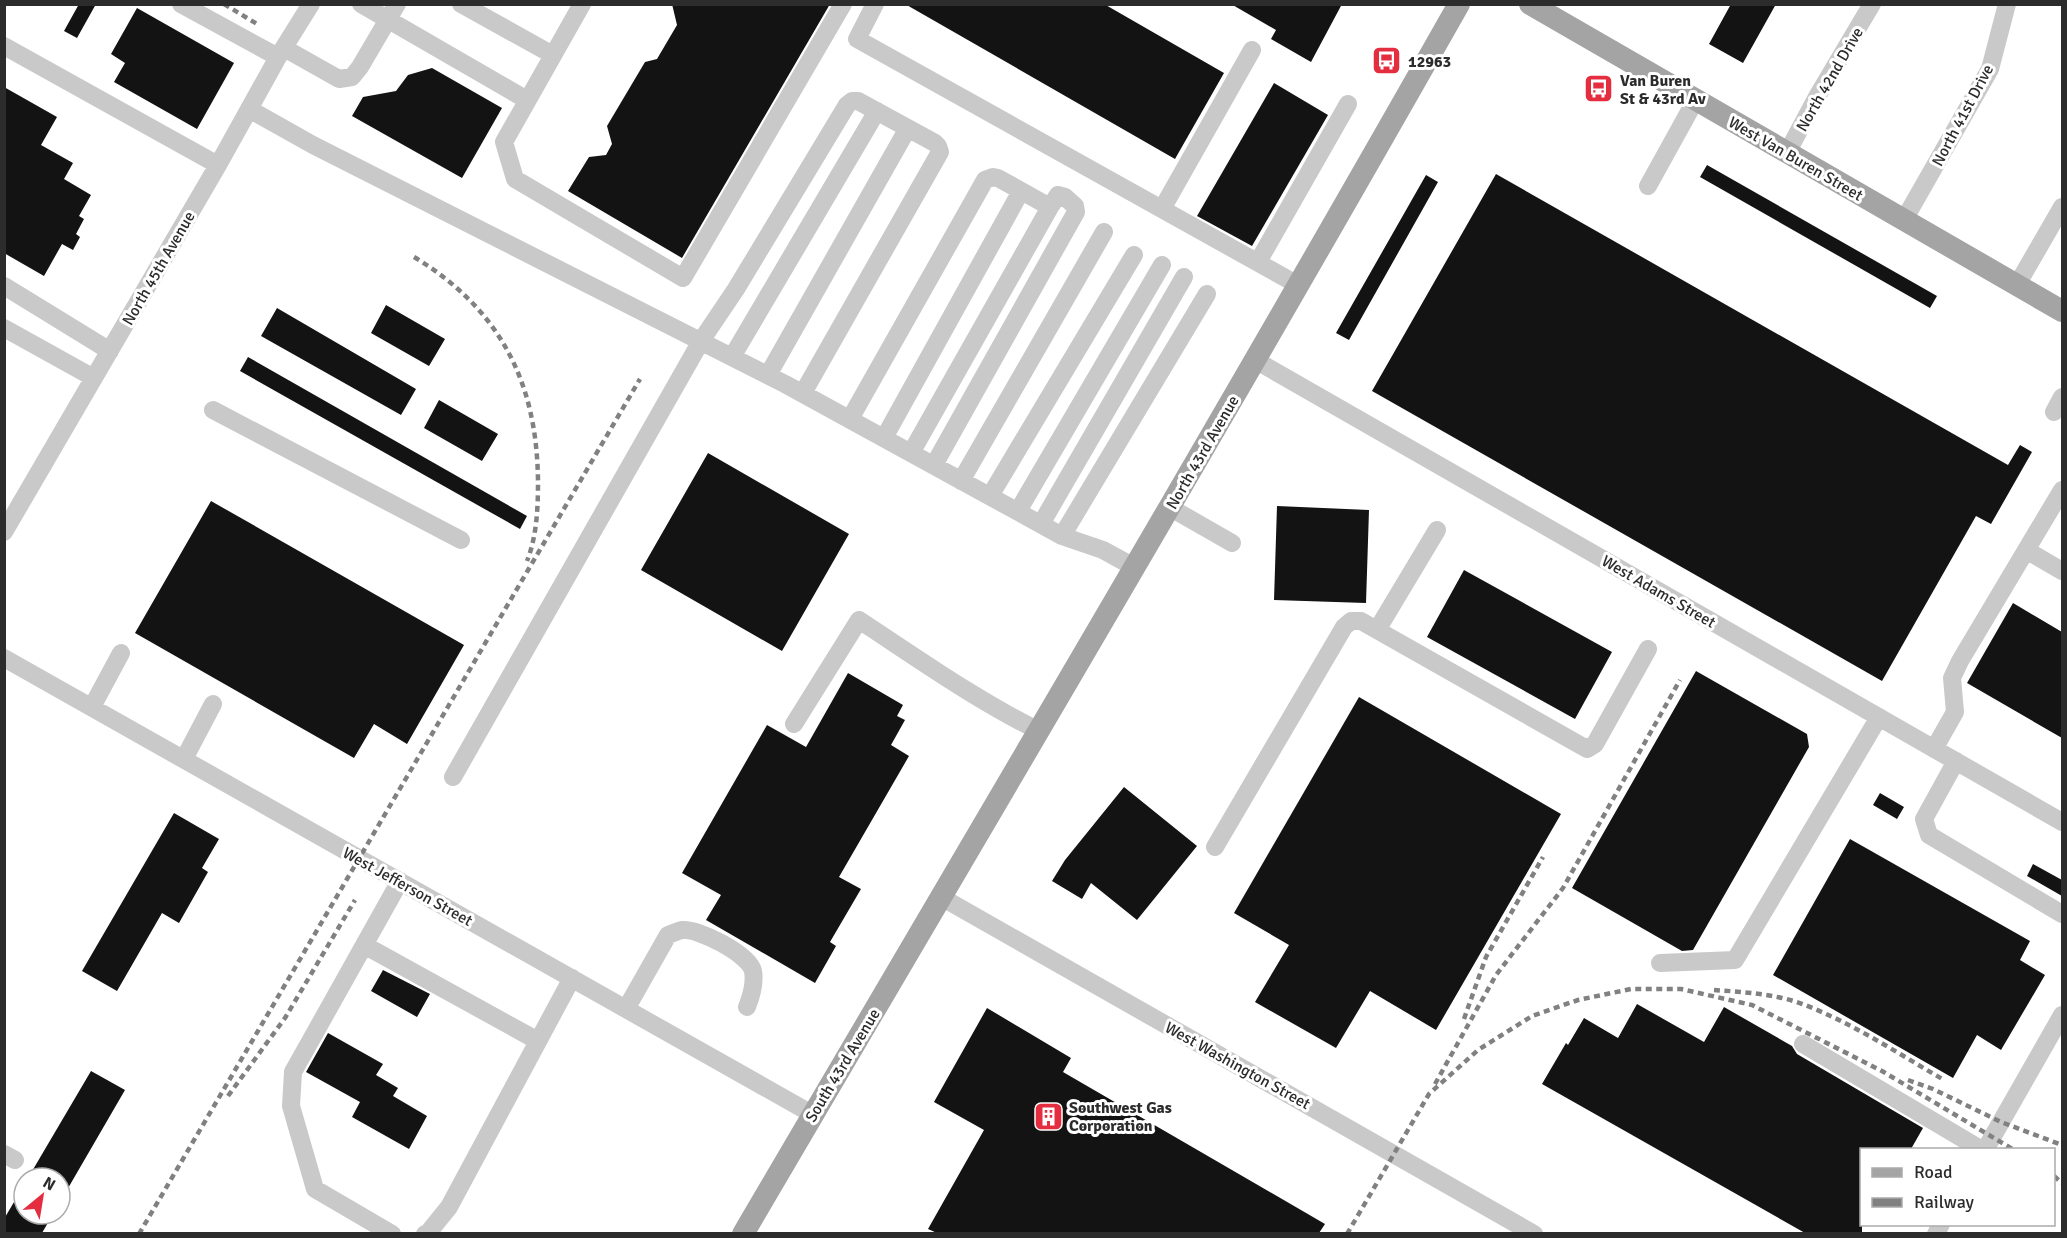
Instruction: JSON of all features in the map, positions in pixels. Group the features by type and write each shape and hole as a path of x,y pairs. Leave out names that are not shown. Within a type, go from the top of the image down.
{"main road":[{"name":"North 43rd Avenue","path":"942,897 1255,360 1459,4"},
{"name":"West Van Buren Street","path":"1530,4 2017,285 2061,307"},
{"name":"South 43rd Avenue","path":"743,1233 942,897"}],"street":[{"path":"181,4 339,79 352,77 360,67 392,12"},
{"name":"North 45th Avenue","path":"4,532 218,165 281,52 311,4"},
{"path":"361,4 392,12 527,100"},
{"path":"461,4 553,56"},
{"path":"582,4 504,142 515,179 683,278 843,4"},
{"path":"875,4 857,39 1298,285"},
{"name":"North 42nd Drive","path":"1787,153 1818,95 1872,4"},
{"name":"North 41st Drive","path":"1904,220 1990,69 2007,4"},
{"path":"4,46 218,165"},
{"path":"1162,209 1252,50"},
{"path":"453,777 701,341 736,289 847,105 852,101 858,101 938,146 938,156 803,393"},
{"path":"1648,186 1695,101"},
{"path":"1258,262 1348,104"},
{"path":"249,109 333,156 803,393 1062,536 1103,550 1134,567"},
{"path":"732,357 877,111"},
{"path":"768,375 908,128"},
{"path":"850,419 986,180 993,177 998,178 1050,207"},
{"path":"884,438 1021,191"},
{"path":"911,453 1050,207 1058,195 1071,201 1077,209 934,465"},
{"path":"2017,285 2062,207"},
{"path":"961,481 1104,232"},
{"path":"990,496 1134,255"},
{"path":"1018,512 1162,265"},
{"path":"1041,524 1184,277"},
{"path":"4,286 110,351"},
{"path":"1062,536 1206,294"},
{"path":"4,328 94,378"},
{"name":"West Adams Street","path":"1255,360 2062,822"},
{"path":"213,410 461,540"},
{"path":"1934,749 1954,712 1952,678 1960,661 2062,490"},
{"path":"1169,507 1232,543"},
{"path":"1377,630 1437,530"},
{"path":"2026,550 2062,571"},
{"path":"794,724 859,620 954,682 1039,731"},
{"path":"1215,847 1344,627 1351,621 1361,621 1587,749 1595,744 1648,649"},
{"path":"92,707 121,653"},
{"name":"West Jefferson Street","path":"4,658 812,1114"},
{"path":"184,759 213,704"},
{"path":"1660,963 1735,960 1879,717"},
{"path":"1956,761 1924,819 1929,835 2062,914"},
{"path":"392,1233 315,1189 291,1106 293,1072 400,881"},
{"name":"West Washington Street","path":"942,897 1534,1233"},
{"path":"626,1009 668,935 683,930 704,935 743,956 753,970 752,997 747,1007"},
{"path":"364,945 538,1041"},
{"path":"425,1233 428,1233 449,1207 572,978"},
{"path":"1985,1148 2062,1015"},
{"path":"1803,1044 1982,1148"}],"building":[{"path":"79,4 96,4 77,38 64,31"},
{"path":"672,4 830,4 682,258 568,191 589,157 606,155 612,144 607,126 645,62 657,59 677,25"},
{"path":"905,4 1104,4 1224,73 1175,159"},
{"path":"1231,4 1342,4 1311,62 1271,39 1276,30"},
{"path":"1731,4 1776,4 1743,63 1709,44"},
{"path":"137,8 234,63 197,129 114,82 125,63 111,54"},
{"path":"432,68 502,108 462,178 352,116 363,97 396,91 408,75"},
{"path":"1274,83 1328,115 1252,246 1197,216"},
{"path":"4,87 57,117 41,145 73,163 64,179 91,195 79,216 84,219 76,234 80,237 73,250 62,244 44,276 4,253"},
{"path":"1707,165 1937,296 1930,308 1700,177"},
{"path":"1496,174 2008,465 2020,445 2032,452 1991,524 1976,516 1882,681 1372,391"},
{"path":"1426,175 1438,182 1349,340 1336,333"},
{"path":"386,305 445,339 429,366 371,333"},
{"path":"277,308 416,389 401,415 261,336"},
{"path":"248,357 527,516 520,529 240,371"},
{"path":"439,400 498,434 482,461 424,428"},
{"path":"708,453 849,534 782,651 641,570"},
{"path":"211,501 464,645 407,744 374,724 354,758 135,633"},
{"path":"1277,506 1369,510 1366,603 1274,600"},
{"path":"1464,570 1612,652 1575,719 1427,637"},
{"path":"2013,603 2062,632 2062,738 1967,683"},
{"path":"1696,671 1807,734 1809,747 1693,950 1682,951 1572,888"},
{"path":"848,673 903,705 897,716 905,720 891,745 909,756 839,877 861,889 830,942 836,946 815,983 706,920 721,895 682,873 767,725 806,747"},
{"path":"1359,697 1561,814 1436,1030 1370,991 1336,1048 1255,1002 1289,945 1234,913"},
{"path":"1124,787 1197,846 1137,920 1091,883 1082,899 1052,881 1065,860"},
{"path":"1880,793 1904,807 1897,819 1873,805"},
{"path":"174,813 219,839 202,868 208,872 179,923 162,913 117,991 82,971"},
{"path":"1850,839 2030,941 2020,960 2045,975 2001,1050 1977,1035 1953,1078 1773,975"},
{"path":"2033,864 2062,880 2062,896 2027,876"},
{"path":"383,970 430,994 417,1017 371,991"},
{"path":"1637,1004 1704,1042 1724,1007 1792,1046 1797,1054 1923,1128 1912,1148 1860,1148 1860,1226 1862,1226 1862,1233 1805,1233 1542,1084 1584,1018 1618,1038"},
{"name":"Southwest Gas Corporation","path":"987,1008 1071,1058 1063,1072 1325,1224 1319,1233 937,1233 928,1229 984,1130 934,1102"},
{"path":"328,1033 383,1064 376,1075 398,1088 393,1096 427,1116 409,1149 352,1117 360,1102 306,1072"},
{"path":"91,1071 125,1090 72,1181 72,1166 35,1166"},
{"path":"12,1205 12,1226 46,1226 42,1233 4,1233 4,1219"}],"railway":[{"path":"224,4 257,24"},
{"path":"414,257 444,277 470,300 491,325 508,351 521,380 536,445 538,481 535,532 527,561"},
{"path":"139,1234 640,379"},
{"path":"1435,1084 1496,975 1563,888 1680,680"},
{"path":"1464,1019 1486,957 1543,857"},
{"path":"228,1096 285,1018 355,900"},
{"path":"1347,1234 1429,1094 1478,1050 1532,1016 1578,1000 1631,989 1681,989 1752,1005 1882,1071 2011,1148"},
{"path":"1714,990 1772,996 1805,1005 1859,1030 1944,1080"},
{"path":"1908,1080 1933,1089 2001,1122 2062,1145"},
{"path":"2055,1177 2062,1183"}],"place":[{"name":"12963","path":"1387,61"},
{"name":"Van Buren St & 43rd Av","path":"1599,89"},
{"name":"Southwest Gas Corporation","path":"1048,1116"}]}
